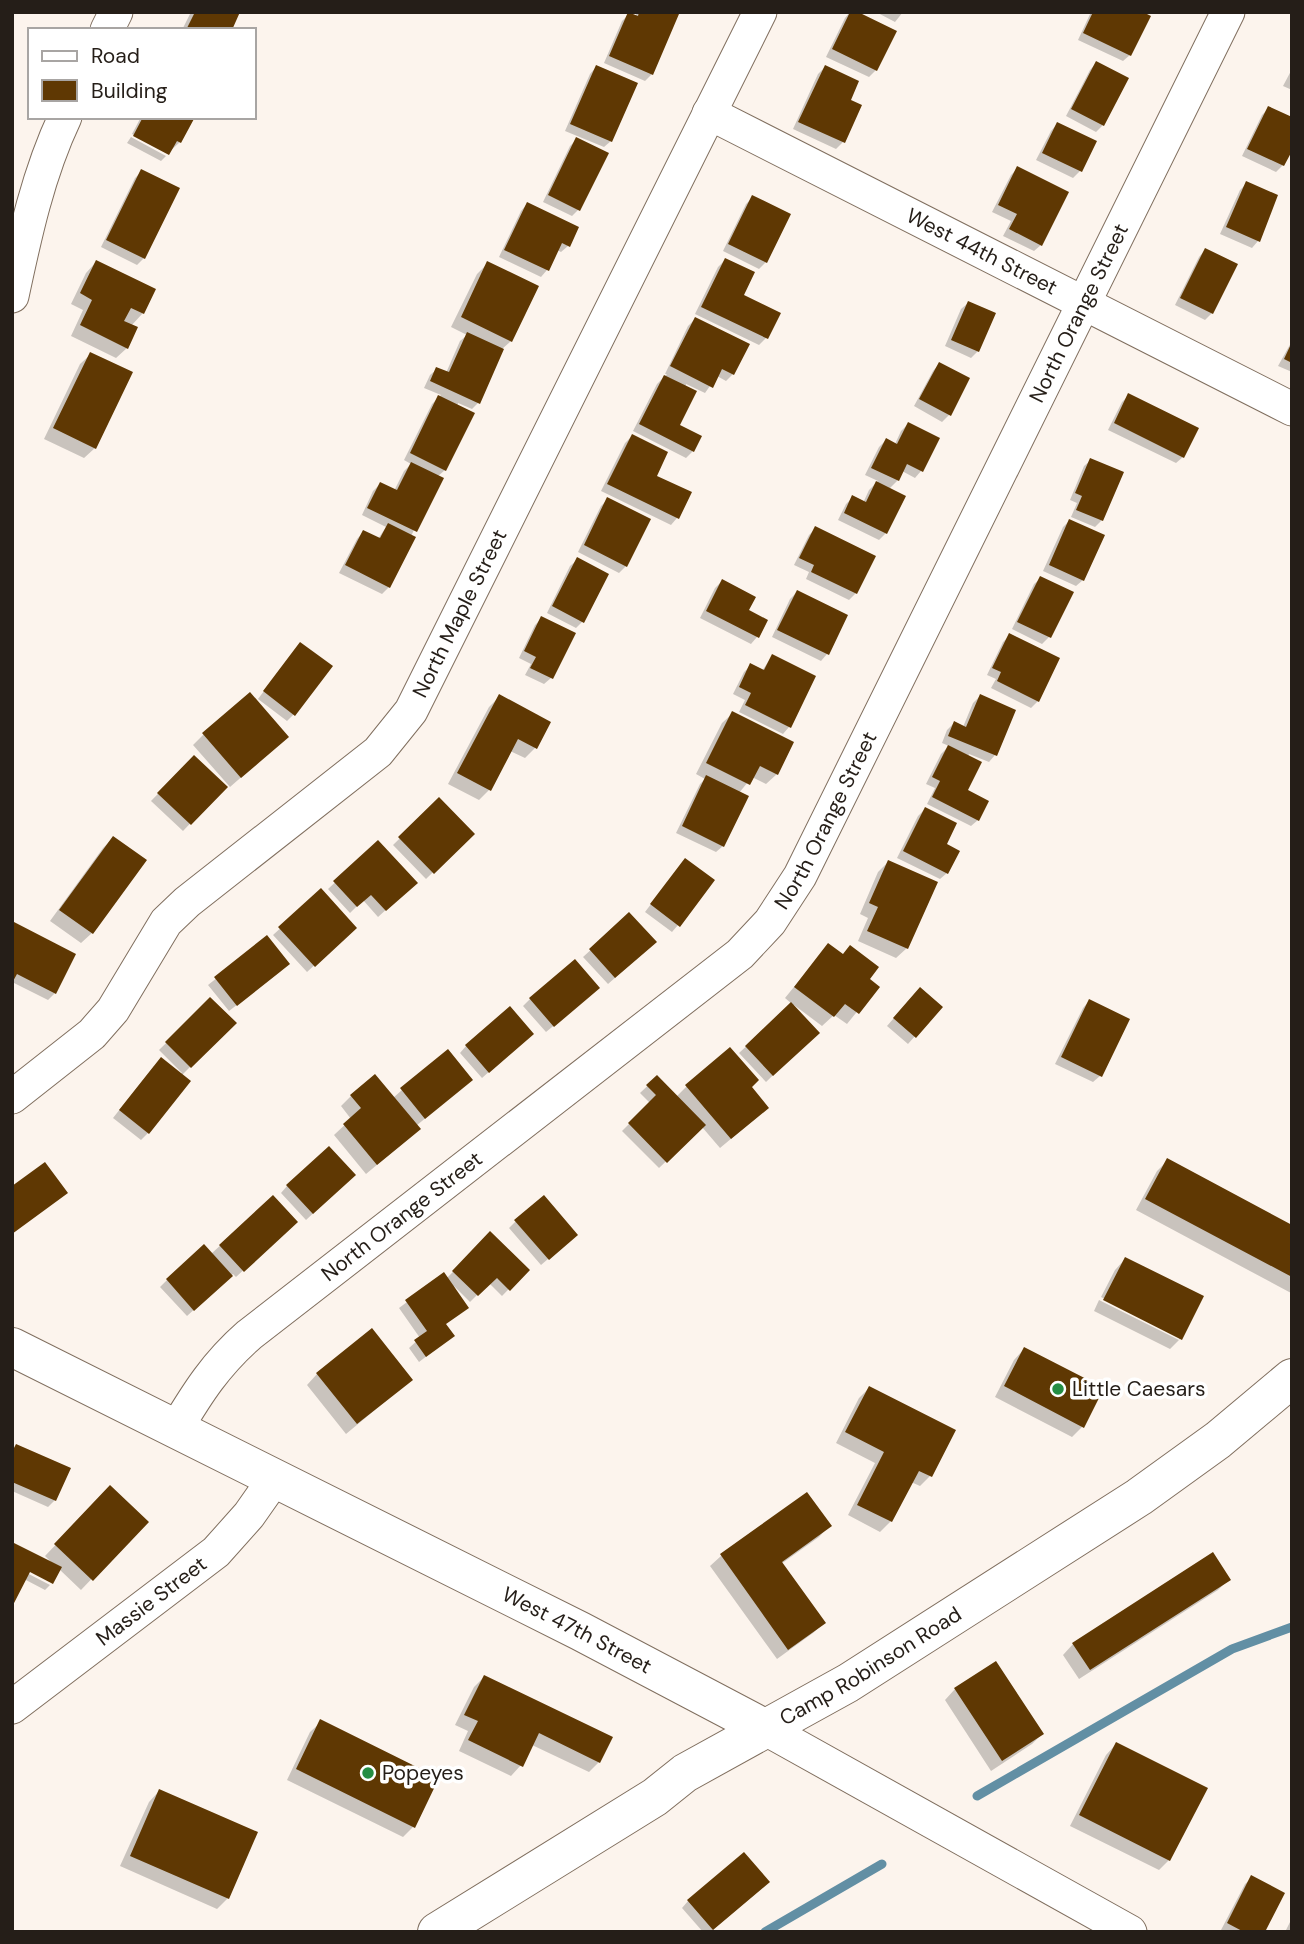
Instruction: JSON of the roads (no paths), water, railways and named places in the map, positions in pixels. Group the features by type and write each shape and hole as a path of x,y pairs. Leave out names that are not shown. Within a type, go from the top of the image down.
{"main road":[{"name":"West 47th Street","path":"12,1347 591,1636 766,1729"},
{"name":"Camp Robinson Road","path":"437,1932 655,1797 685,1773 848,1683 1139,1497 1218,1440 1292,1378"}],"street":[{"path":"108,28 116,12"},
{"name":"North Maple Street","path":"12,1097 92,1034 113,1010 166,922 187,902 378,752 411,711 436,667 760,12"},
{"name":"North Orange Street","path":"176,1429 200,1388 225,1357 249,1335 740,954 770,922 800,876 1228,12"},
{"name":"West 44th Street","path":"709,113 1292,409"},
{"path":"12,296 36,191 52,144 64,119"},
{"name":"Massie Street","path":"12,1707 216,1552 249,1516 275,1478"},
{"name":"West 47th Street","path":"766,1729 860,1779 1129,1932"}],"waterway":[{"path":"977,1796 1232,1649 1292,1627"},
{"path":"765,1932 882,1864"}],"place":[{"name":"Little Caesars","path":"1058,1389"},
{"name":"Popeyes","path":"368,1773"}]}
